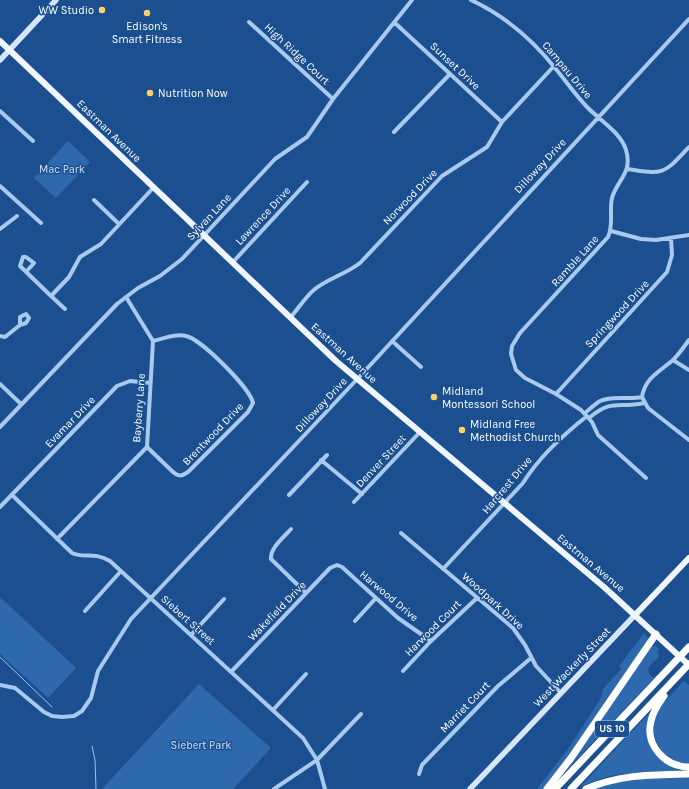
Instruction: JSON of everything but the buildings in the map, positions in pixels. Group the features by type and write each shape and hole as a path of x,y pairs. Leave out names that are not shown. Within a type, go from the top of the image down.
{"highway":[{"path":"547,789 585,739 656,634"},
{"name":"US 10","path":"555,789 689,647"},
{"name":"US 10","path":"571,789 689,664"},
{"path":"677,677 653,714 650,733 654,747 663,757 675,765 689,767"},
{"path":"586,789 626,776 689,774"}],"main road":[{"name":"Eastman Avenue","path":"0,41 290,318 357,379 636,615 689,664"},
{"name":"West Wackerly Street","path":"636,615 689,558"}],"street":[{"path":"0,60 56,0"},
{"name":"Sylvan Lane","path":"0,427 126,297 170,269 275,159 307,137 333,99 412,0"},
{"name":"Campau Drive","path":"471,0 494,11 511,23 534,44 587,107 622,143 626,150 627,168"},
{"name":"Dilloway Drive","path":"0,685 15,688 44,712 52,716 62,717 78,713 87,706 92,698 96,675 116,640 124,627 150,597 357,379 689,19"},
{"name":"High Ridge Court","path":"249,22 333,99"},
{"name":"Sunset Drive","path":"395,23 502,122"},
{"name":"Norwood Drive","path":"290,318 315,289 328,280 350,271 360,264 442,176 488,147 502,122 554,66"},
{"path":"394,132 450,74"},
{"path":"0,111 33,141"},
{"path":"627,168 653,173 660,172 674,163 689,147"},
{"name":"Ramble Lane","path":"556,394 520,375 513,366 511,354 512,346 520,333 602,244 611,231 613,196 626,175 627,168"},
{"name":"Lawrence Drive","path":"233,262 307,182"},
{"path":"0,186 41,223"},
{"path":"51,296 69,277 80,257 101,244 154,187"},
{"path":"94,200 119,224"},
{"path":"0,229 17,216"},
{"path":"0,223 4,226"},
{"path":"611,231 641,239 671,238 681,235 689,236"},
{"name":"Springwood Drive","path":"556,394 667,272 672,255 671,238"},
{"path":"26,272 65,309"},
{"path":"126,297 153,342"},
{"path":"0,336 5,337 20,325"},
{"name":"Brentwood Drive","path":"147,447 178,476 183,475 188,472 248,412 253,402 250,393 194,338 185,335 176,335 153,342"},
{"path":"689,340 673,360 649,379 642,397 644,403 689,440"},
{"path":"392,341 421,367"},
{"name":"Bayberry Lane","path":"57,539 147,447 153,342"},
{"path":"673,360 689,370"},
{"name":"Evamar Drive","path":"0,507 117,386 130,381 150,383"},
{"path":"0,384 21,404"},
{"path":"556,394 587,416 598,435 646,478"},
{"path":"587,416 599,402 606,399 633,399 642,397"},
{"path":"587,416 609,405 626,406 644,403"},
{"name":"Harcrest Drive","path":"443,569 523,483 532,468 561,438 587,416"},
{"name":"Denver Street","path":"354,502 420,432"},
{"path":"289,495 326,455"},
{"path":"321,460 362,494"},
{"name":"Siebert Street","path":"12,495 72,553 76,555 96,554 103,557 121,571 273,710 302,738 317,760 325,789"},
{"path":"291,529 273,549 270,555 271,559 306,593"},
{"name":"Woodpark Drive","path":"401,533 513,628 525,645 542,675 561,693"},
{"name":"Wakefield Drive","path":"231,672 306,593 333,566 337,565"},
{"name":"Harwood Drive","path":"337,565 342,567 398,618 431,641"},
{"path":"85,610 121,571"},
{"path":"355,621 376,598"},
{"name":"Harwood Court","path":"403,671 431,641 477,598"},
{"path":"191,635 224,599"},
{"name":"West Wackerly Street","path":"470,789 636,615"},
{"name":"Marriet Court","path":"418,774 422,765 498,686 531,658"},
{"path":"273,710 306,674"},
{"path":"274,789 317,760 361,714"}],"green space":[{"name":"Mac Park","path":"68,141 90,162 56,198 34,178"},
{"path":"0,597 76,668 48,698 0,654"},
{"path":"644,633 648,638 648,642 556,774 544,789 537,789 570,746 601,698 603,689 621,669 619,666"},
{"path":"655,645 659,649 657,652 659,653 658,658 650,665 648,670 650,675 654,678 562,775 652,647"},
{"path":"684,681 689,685 689,764 673,760 661,750 657,743 654,727 656,715 660,708"},
{"name":"Siebert Park","path":"199,684 271,748 233,789 102,789"},
{"path":"652,710 648,720 661,759 670,767 680,771 641,772 609,776 581,786"},
{"path":"689,778 689,789 598,789 604,785 627,780"}],"waterway":[{"path":"0,657 52,707"},
{"path":"92,746 95,760 96,789"}],"place":[{"name":"WW Studio","path":"102,10"},
{"name":"Edison's Smart Fitness","path":"147,13"},
{"name":"Nutrition Now","path":"150,93"},
{"name":"Midland Montessori School","path":"434,397"},
{"name":"Midland Free Methodist Church","path":"462,430"}]}
